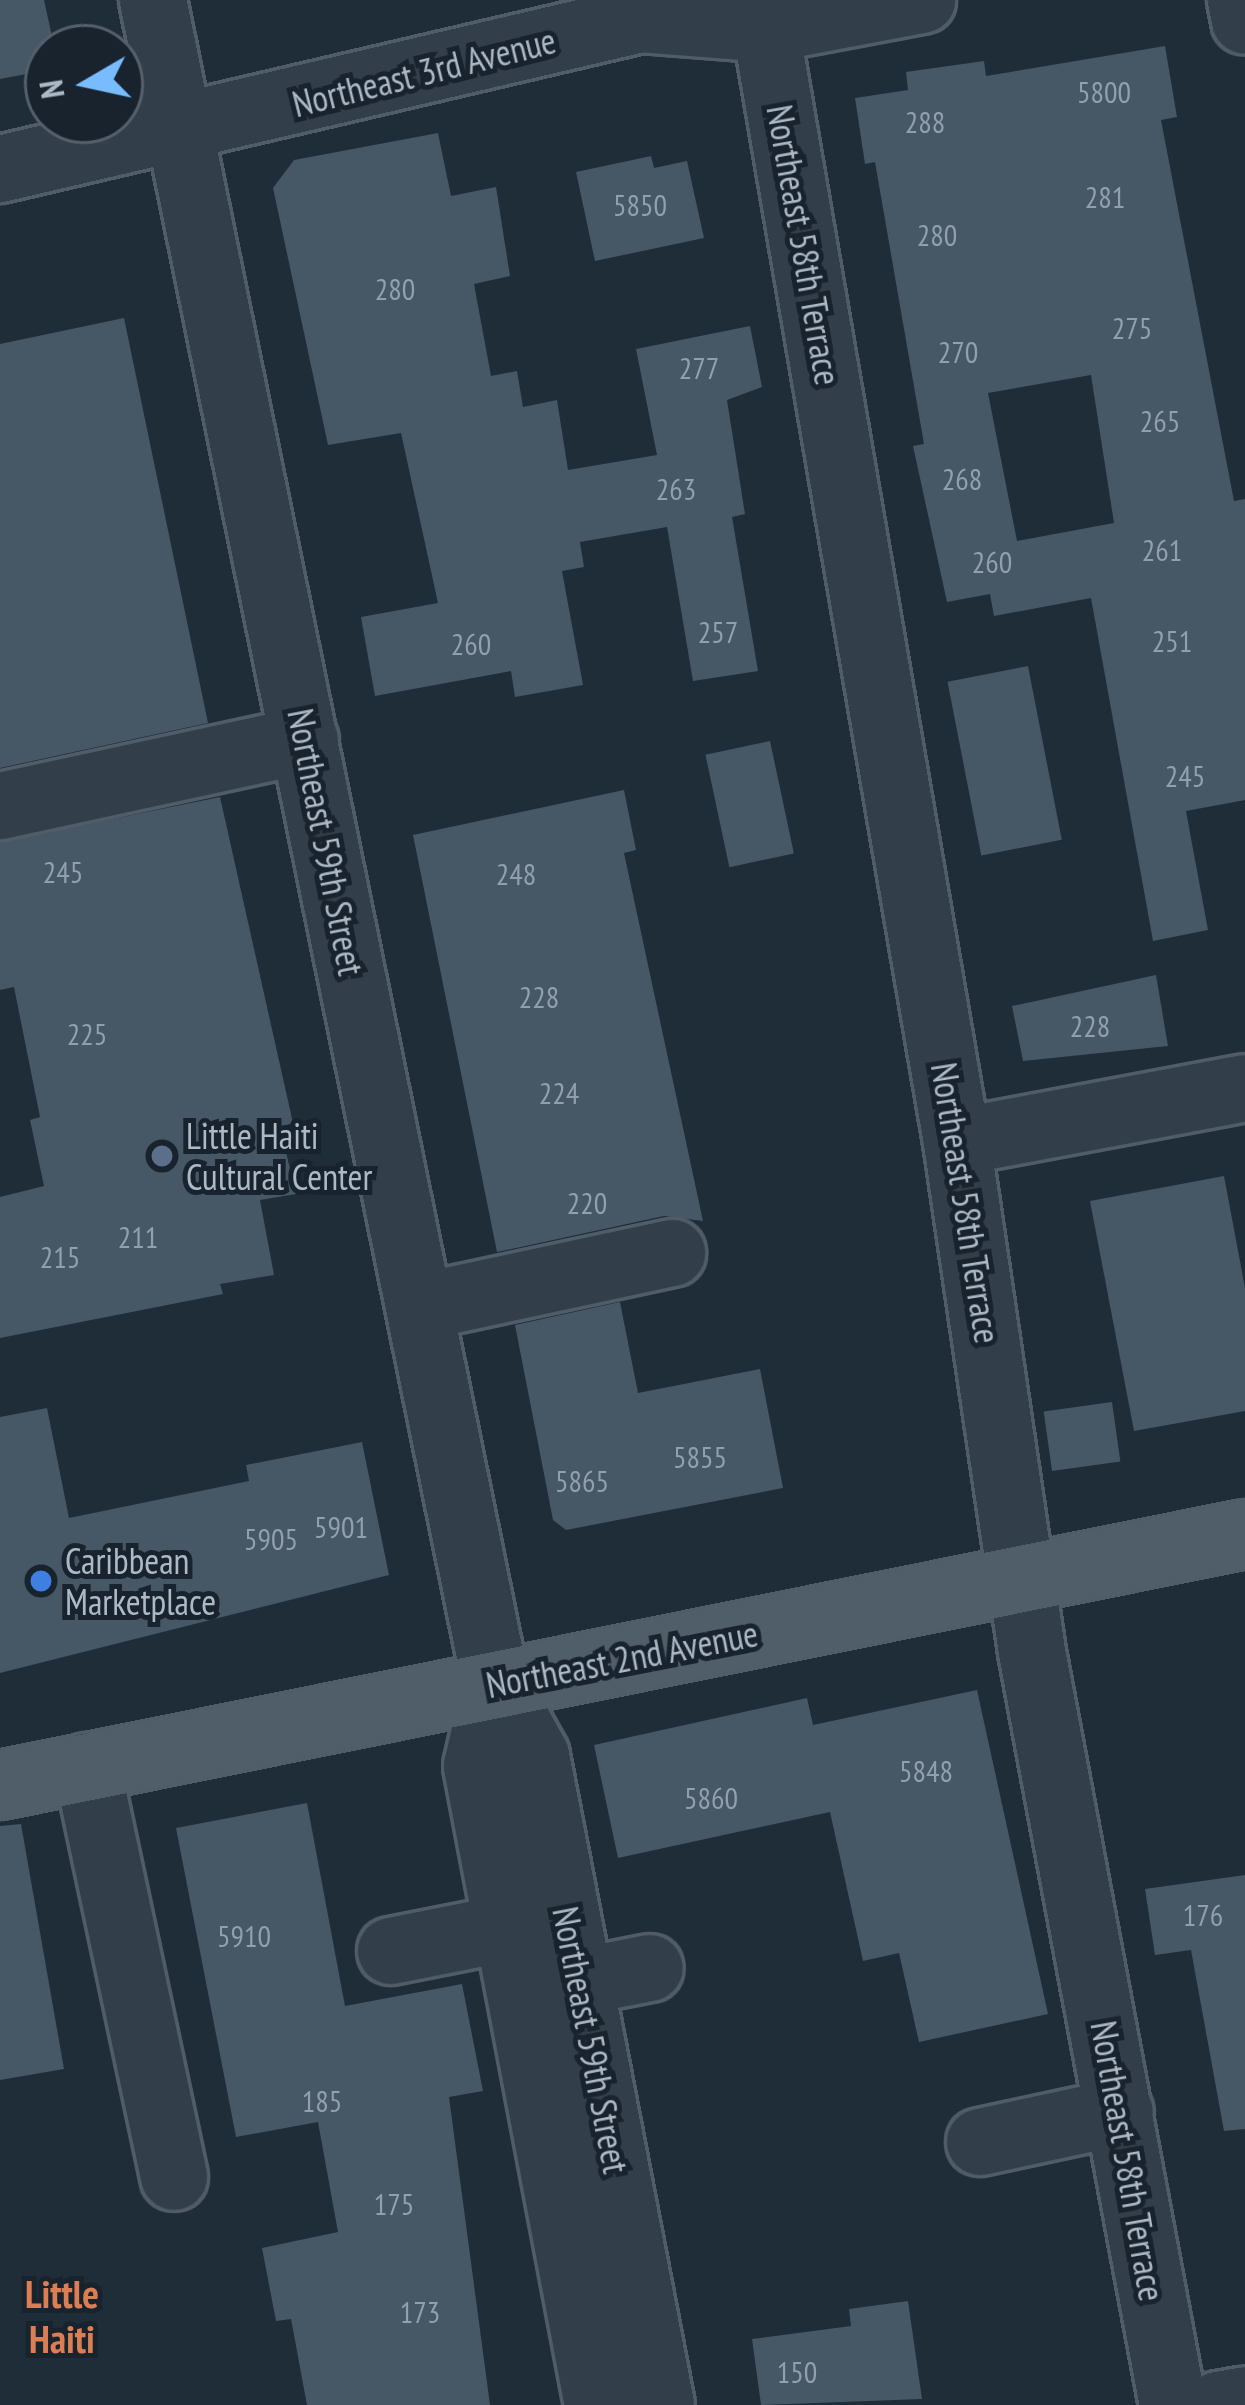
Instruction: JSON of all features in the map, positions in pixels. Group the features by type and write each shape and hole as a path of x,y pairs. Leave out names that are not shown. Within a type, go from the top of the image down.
{"main road":[{"name":"Northeast 2nd Avenue","path":"0,1785 1245,1534"}],"street":[{"name":"Northeast 59th Street","path":"153,0 496,1684 536,1756 662,2405"},
{"name":"Northeast 3rd Avenue","path":"0,169 181,131 641,19 764,15 922,0"},
{"path":"1241,0 1245,21"},
{"name":"Northeast 58th Terrace","path":"764,15 957,1142 1023,1580 1173,2405"},
{"path":"0,806 305,740"},
{"path":"957,1142 1245,1088"},
{"path":"420,1307 673,1253"},
{"name":"Northeast 59th Street","path":"496,1684 477,1766 598,2405"},
{"path":"87,1767 174,2177"},
{"path":"392,1951 508,1928"},
{"path":"579,1982 650,1968"},
{"path":"980,2142 1120,2112"},
{"path":"1218,2405 1245,2400"}],"building":[{"path":"0,0 44,0 49,24 24,24 24,74 0,79"},
{"path":"1165,46 1177,117 1161,120 1234,501 1245,499 1245,800 1186,811 1208,930 1153,941 1091,598 994,616 990,594 947,602 913,446 924,444 875,162 865,164 855,98 908,90 906,72 984,61 986,76","holes":["1091,375 1114,523 1017,541 988,393"]},
{"path":"438,133 451,196 496,187 510,276 474,284 491,376 517,371 523,407 557,400 568,470 657,455 636,349 750,326 762,387 727,400 745,514 732,517 758,671 693,681 667,527 580,542 584,567 562,571 583,685 515,697 511,671 375,696 361,617 438,603 401,433 328,445 273,188 294,160"},
{"path":"651,156 654,168 687,161 704,238 595,261 576,172"},
{"path":"124,318 208,723 0,768 0,344"},
{"path":"1028,666 1062,840 981,855 948,682"},
{"path":"770,741 794,853 729,867 705,755"},
{"path":"624,790 636,850 624,853 703,1221 664,1216 497,1252 413,835"},
{"name":"Little Haiti Cultural Center","path":"220,797 293,1123 280,1127 296,1194 260,1200 274,1275 220,1284 223,1294 0,1338 0,1197 44,1186 30,1120 40,1117 14,987 0,990 0,842"},
{"path":"1156,975 1168,1046 1023,1061 1012,1006"},
{"path":"1224,1176 1245,1288 1245,1411 1134,1431 1090,1201"},
{"path":"620,1302 638,1393 760,1369 783,1488 566,1530 553,1520 515,1325"},
{"path":"1112,1402 1120,1461 1052,1471 1044,1412"},
{"path":"47,1408 69,1518 249,1481 246,1465 362,1442 389,1575 0,1673 0,1417"},
{"path":"977,1690 1048,2014 919,2042 899,1953 863,1961 830,1812 618,1858 594,1745 807,1698 813,1725"},
{"path":"307,1803 345,2006 462,1984 483,2091 449,2097 490,2405 307,2405 291,2319 276,2321 262,2248 338,2232 318,2122 236,2137 176,1828"},
{"path":"21,1824 64,2069 0,2080 0,1826"},
{"path":"1245,1875 1245,2129 1224,2131 1191,1950 1155,1955 1145,1889"},
{"path":"908,2301 922,2399 761,2405 752,2339 851,2326 849,2309"}],"place":[{"name":"Little Haiti Cultural Center","path":"162,1156"},
{"name":"Caribbean Marketplace","path":"41,1581"}],"district":[{"name":"Little Haiti","path":"62,2318"}]}
